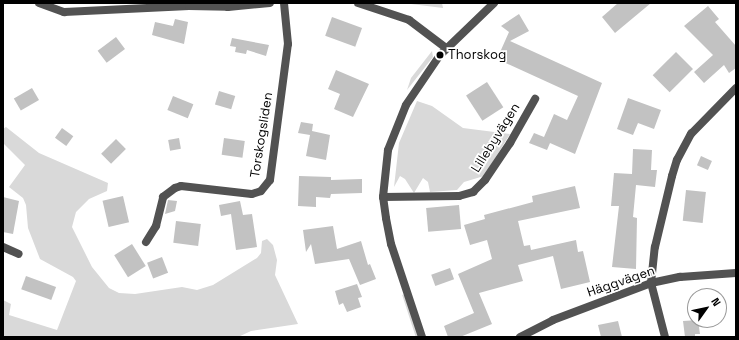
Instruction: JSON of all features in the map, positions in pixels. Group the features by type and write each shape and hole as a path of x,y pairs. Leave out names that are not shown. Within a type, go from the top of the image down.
{"street":[{"path":"39,3 64,12 189,6 228,7 270,3"},
{"name":"Torskogsliden","path":"146,242 156,226 163,197 175,188 181,186 252,194 261,191 270,180 288,44 284,3"},
{"path":"358,3 409,20 446,48"},
{"path":"422,337 391,244 383,197 388,150 395,130 418,86 446,48 494,3"},
{"path":"665,337 651,283 662,211 677,160 691,134 704,118 736,88"},
{"name":"Lillebyvägen","path":"383,197 460,196 473,192 485,180 502,156 535,99"},
{"path":"3,247 19,254"},
{"name":"Häggvägen","path":"520,337 553,320 651,283 680,277 736,273"}],"shaded area":[{"path":"406,3 442,3 443,8 411,4"},
{"path":"432,51 433,57 407,90 411,78"},
{"path":"417,101 432,106 463,128 510,134 484,176 464,182 457,190 430,192 428,182 423,178 414,193 405,179 400,176 394,187 399,143"},
{"path":"6,127 39,153 108,183 107,191 89,199 76,212 72,227 92,267 109,288 119,293 135,294 182,287 197,290 213,285 257,258 261,253 262,241 267,239 273,245 277,260 275,275 298,324 251,331 238,337 3,337 3,300 11,304 9,315 57,330 76,281 73,277 40,259 28,228 26,205 23,198 9,187 25,165 4,144 3,129"},
{"path":"405,294 419,337 416,337 402,295"}],"building":[{"path":"618,3 651,3 615,33 602,17"},
{"path":"708,6 719,19 715,22 736,46 736,68 729,73 724,65 704,83 694,72 713,55 684,26"},
{"path":"519,14 529,31 510,41 602,83 575,154 550,143 547,150 529,143 534,133 544,137 554,114 567,120 578,96 497,59 509,32 501,26"},
{"path":"332,17 362,28 355,47 325,36"},
{"path":"175,19 188,22 184,44 152,35 155,22 173,26"},
{"path":"116,37 125,49 107,63 98,51"},
{"path":"232,38 269,45 266,56 247,50 246,54 235,52 236,47 230,46"},
{"path":"676,52 693,69 670,92 653,75"},
{"path":"336,70 369,84 353,117 334,109 340,94 328,89"},
{"path":"487,82 503,107 482,121 466,96"},
{"path":"32,88 39,100 21,111 14,99"},
{"path":"219,91 235,96 231,109 215,104"},
{"path":"173,96 193,104 188,118 167,110"},
{"path":"628,98 661,110 654,129 638,123 633,135 617,129"},
{"path":"301,122 313,124 312,131 330,135 326,160 306,156 310,135 298,133"},
{"path":"62,128 73,136 66,146 55,138"},
{"path":"179,138 181,149 170,151 168,140"},
{"path":"224,138 245,141 242,158 222,155"},
{"path":"116,139 126,149 111,164 101,154"},
{"path":"633,149 652,150 651,170 657,170 655,187 636,185 633,217 637,218 636,269 612,267 619,206 611,206 614,173 632,174"},
{"path":"701,156 712,161 708,170 697,165"},
{"path":"299,176 331,177 331,180 362,179 362,193 331,194 330,198 316,197 316,207 298,206"},
{"path":"575,186 580,208 518,221 524,246 530,245 531,250 576,240 578,252 583,251 590,282 561,289 553,256 518,265 523,281 479,293 492,324 460,337 448,337 444,326 474,313 458,274 492,259 487,240 470,245 464,225 485,219 484,215 533,202 532,196"},
{"path":"686,190 706,192 703,223 683,221"},
{"path":"123,196 129,222 109,227 103,201"},
{"path":"3,197 19,201 13,234 3,232"},
{"path":"168,200 177,201 175,211 165,214"},
{"path":"240,201 243,215 252,214 257,247 236,250 231,214 221,216 219,205"},
{"path":"459,205 461,229 428,232 426,208"},
{"path":"176,221 201,224 198,246 173,243"},
{"path":"333,226 337,249 361,241 368,265 370,264 376,279 360,285 349,259 315,264 311,244 306,252 303,230"},
{"path":"132,244 146,266 128,277 114,255"},
{"path":"162,257 168,273 153,279 147,263"},
{"path":"450,268 454,279 435,286 431,275"},
{"path":"26,276 56,287 51,300 21,289"},
{"path":"357,284 362,297 358,298 361,307 347,312 343,303 339,305 335,291"},
{"path":"618,321 622,337 601,337 598,325"},
{"path":"683,321 687,321 687,328 699,328 700,334 695,334 695,337 685,337"}],"place":[{"name":"Thorskog","path":"440,55"}]}
